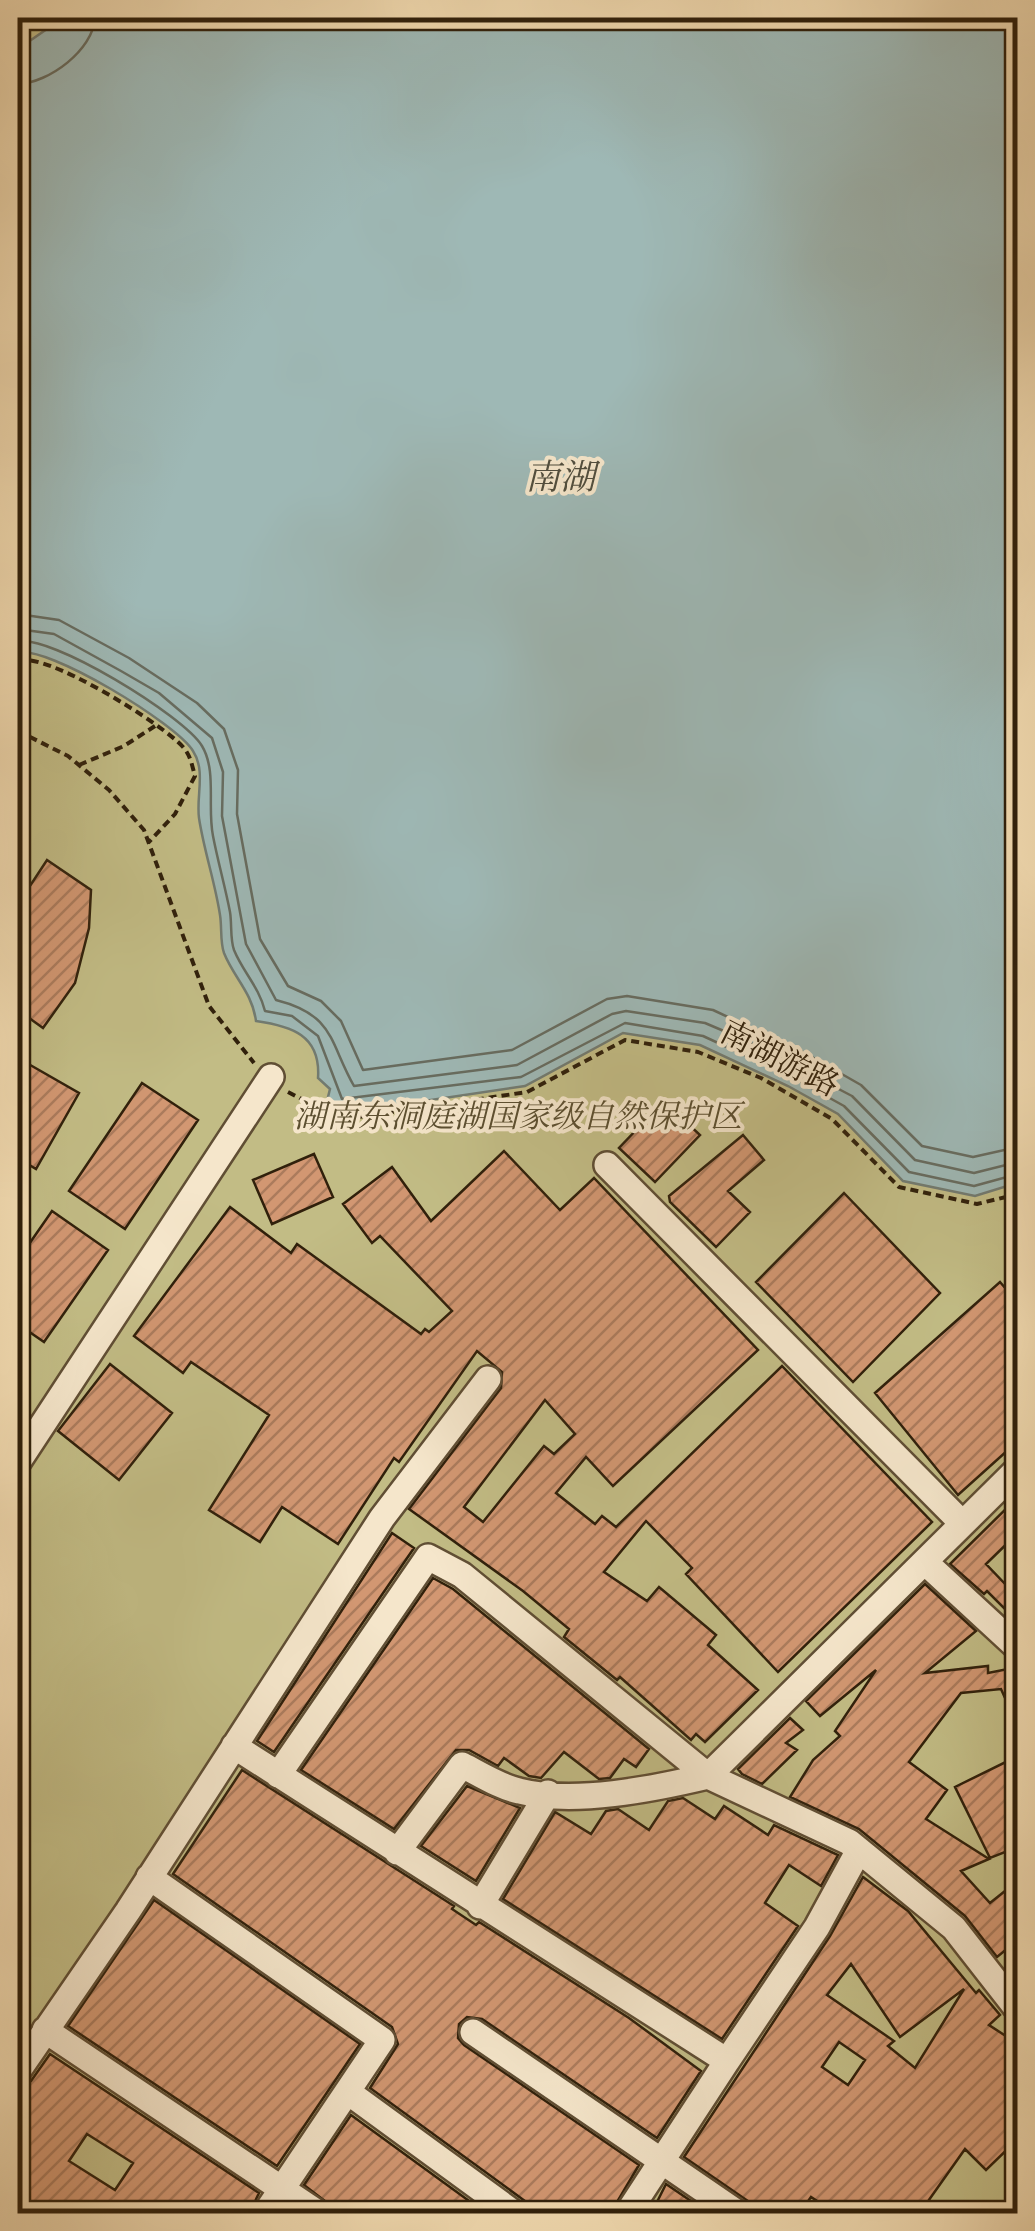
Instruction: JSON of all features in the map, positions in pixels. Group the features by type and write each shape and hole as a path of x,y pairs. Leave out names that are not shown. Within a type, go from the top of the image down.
{"street":[{"path":"18,1462 271,1078"},
{"path":"607,1165 961,1522"},
{"path":"18,2070 150,1878 382,1518 488,1379"},
{"path":"397,1852 462,1766 520,1792 643,1791 708,1776 781,1700 927,1564 961,1522 1018,1470"},
{"path":"278,1775 428,1556 462,1575 708,1776 860,1850 954,1928 1018,2010"},
{"path":"927,1564 1018,1648"},
{"path":"234,1746 728,2061"},
{"path":"480,1906 548,1793"},
{"path":"627,2214 817,1927 860,1850"},
{"path":"150,1878 382,2040 265,2214"},
{"path":"44,2030 320,2214"},
{"path":"473,2032 738,2214"},
{"path":"348,2092 515,2214"}],"path":[{"path":"18,661 35,658 56,668 183,747 195,776 176,814 148,842"},
{"path":"80,765 124,746 154,726"},
{"name":"南湖游路","path":"18,731 80,765 144,830 208,1006 244,1055 296,1099 332,1116 352,1118 526,1092 625,1040 698,1052 760,1078 832,1119 899,1188 977,1204 1018,1194"}],"green space":[{"name":"湖南东洞庭湖国家级自然保护区","path":"18,18 1017,18 1017,2213 18,2213"}],"water":[{"name":"南湖","path":"63,18 1017,18 1017,1183 975,1196 903,1181 838,1114 788,1086 700,1045 623,1033 525,1086 350,1112 327,1101 330,1089 318,1078 318,1063 309,1042 292,1030 256,1021 251,1002 223,949 218,903 199,818 200,775 193,751 163,723 110,688 55,661 18,653 18,49"}],"building":[{"path":"47,860 91,890 89,928 75,983 43,1028 18,1010 18,904"},
{"path":"18,1058 79,1093 36,1169 18,1158"},
{"path":"142,1083 198,1120 125,1229 69,1191"},
{"path":"664,1101 700,1135 655,1182 619,1148"},
{"path":"743,1135 764,1160 728,1191 750,1212 716,1247 670,1202 669,1196"},
{"path":"504,1151 560,1210 594,1178 758,1350 613,1486 586,1457 556,1493 595,1524 602,1516 616,1527 782,1366 932,1522 778,1672 686,1574 692,1568 646,1521 604,1572 647,1601 659,1587 716,1635 708,1645 758,1690 705,1742 696,1734 691,1740 620,1677 617,1680 564,1637 569,1629 523,1591 409,1509 501,1388 502,1372 477,1351 399,1462 394,1458 338,1544 282,1507 260,1542 209,1510 269,1415 191,1362 183,1373 134,1336 230,1207 291,1253 297,1244 421,1334 425,1329 429,1332 452,1311 380,1236 372,1243 343,1204 392,1167 431,1221","holes":["545,1400 575,1434 554,1454 544,1446 483,1522 464,1507"]},
{"path":"314,1154 333,1197 272,1224 253,1180"},
{"path":"844,1193 940,1293 853,1382 756,1282"},
{"path":"52,1211 108,1250 44,1342 18,1324 18,1260"},
{"path":"1000,1282 1018,1303 1018,1441 958,1495 875,1393"},
{"path":"110,1364 172,1413 119,1480 58,1431"},
{"path":"1018,1497 1018,1533 986,1564 1008,1587 1018,1577 1018,1622 987,1591 984,1594 950,1564"},
{"path":"392,1533 414,1548 274,1752 257,1741"},
{"path":"433,1578 453,1589 649,1749 636,1767 624,1759 610,1778 599,1779 564,1752 541,1778 529,1776 504,1758 498,1766 469,1750 456,1750 394,1829 301,1770"},
{"path":"925,1584 976,1631 925,1673 988,1666 988,1673 1018,1667 1018,1727 1001,1689 961,1693 909,1762 947,1790 926,1819 989,1859 961,1871 990,1903 1010,1887 1018,1896 1018,1940 997,1957 965,1916 859,1829 790,1797 813,1760 840,1736 835,1731 876,1670 820,1716 806,1701"},
{"path":"790,1718 803,1730 786,1743 797,1750 762,1784 742,1774 738,1769"},
{"path":"1018,1756 1018,1847 990,1858 955,1787"},
{"path":"242,1770 454,1906 452,1909 476,1925 479,1922 629,2018 701,2071 657,2138 482,2019 467,2017 459,2024 458,2038 464,2045 639,2165 610,2214 531,2214 525,2201 370,2088 398,2044 392,2027 173,1874"},
{"path":"467,1786 520,1808 476,1881 421,1846"},
{"path":"683,1798 715,1819 724,1806 768,1835 774,1825 838,1855 821,1886 789,1865 765,1903 798,1926 722,2039 503,1899 555,1812 591,1834 606,1811 618,1809 649,1830 668,1801"},
{"path":"863,1877 908,1911 976,1993 979,1990 1000,2015 989,2025 1018,2044 1018,2139 986,2170 965,2149 919,2214 837,2214 811,2197 799,2214 755,2214 748,2201 684,2157 830,1936","holes":["851,1964 900,2037 964,1989 915,2068 888,2046 894,2041 827,1995","839,2042 865,2060 848,2085 822,2067"]},
{"path":"154,1900 360,2044 277,2166 68,2026"},
{"path":"50,2054 259,2193 249,2214 166,2214 149,2202 141,2214 62,2214 44,2202 36,2214 18,2214 18,2087 31,2081","holes":["87,2134 133,2163 115,2190 69,2161"]},
{"path":"351,2115 487,2214 343,2214 334,2208 304,2185"},
{"path":"666,2184 710,2214 651,2214"}]}
